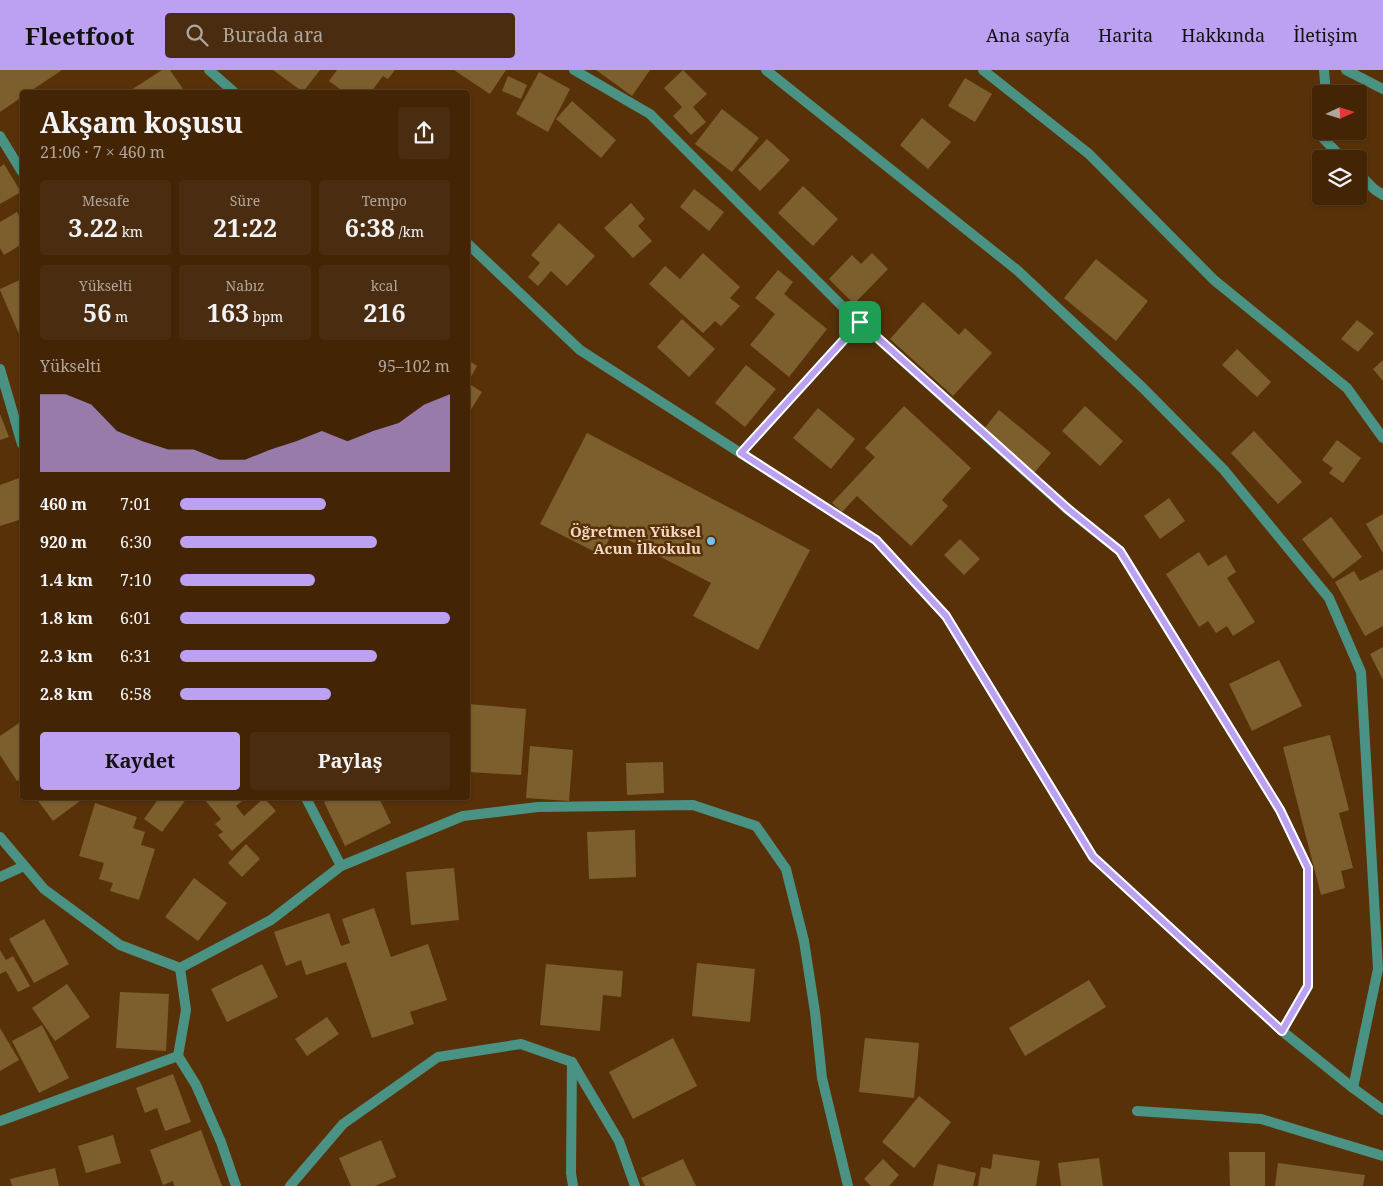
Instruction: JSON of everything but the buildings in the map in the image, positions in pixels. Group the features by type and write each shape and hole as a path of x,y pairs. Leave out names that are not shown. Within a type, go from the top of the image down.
{"street":[{"path":"209,70 232,90"},
{"path":"574,70 650,114 860,322 1068,509 1120,551 1280,810 1308,868 1308,986 1282,1031"},
{"path":"766,70 1016,270 1143,388 1224,470 1329,598 1361,672 1378,970 1353,1088"},
{"path":"983,70 1089,154 1214,280 1347,388 1383,438"},
{"path":"1324,70 1325,85"},
{"path":"1346,70 1383,89"},
{"path":"0,136 20,169"},
{"path":"1325,140 1334,150"},
{"path":"1367,182 1383,195"},
{"path":"470,246 580,350 876,540 946,616 1093,857 1282,1031 1383,1110"},
{"path":"741,453 860,322"},
{"path":"0,371 20,437"},
{"path":"13,411 20,407"},
{"path":"307,800 341,866"},
{"path":"0,836 44,889 120,945 180,968 271,920 341,866 462,816 538,807 692,805 756,826 786,869 804,941 815,1012 822,1078 848,1186"},
{"path":"0,877 24,866"},
{"path":"180,968 186,1010 178,1056 196,1085 221,1142 236,1186"},
{"path":"290,1186 343,1124 438,1057 521,1044 572,1062 619,1141 634,1186"},
{"path":"0,1121 178,1056"},
{"path":"572,1062 571,1173 573,1186"},
{"path":"1137,1111 1261,1119 1383,1156"}],"place":[{"name":"Öğretmen Yüksel Acun İlkokulu","path":"711,541"}],"route":[{"path":"860,322 1068,509 1120,551 1280,810 1308,868 1308,986 1282,1031 1093,857 946,616 876,540 741,453 860,322"}]}
